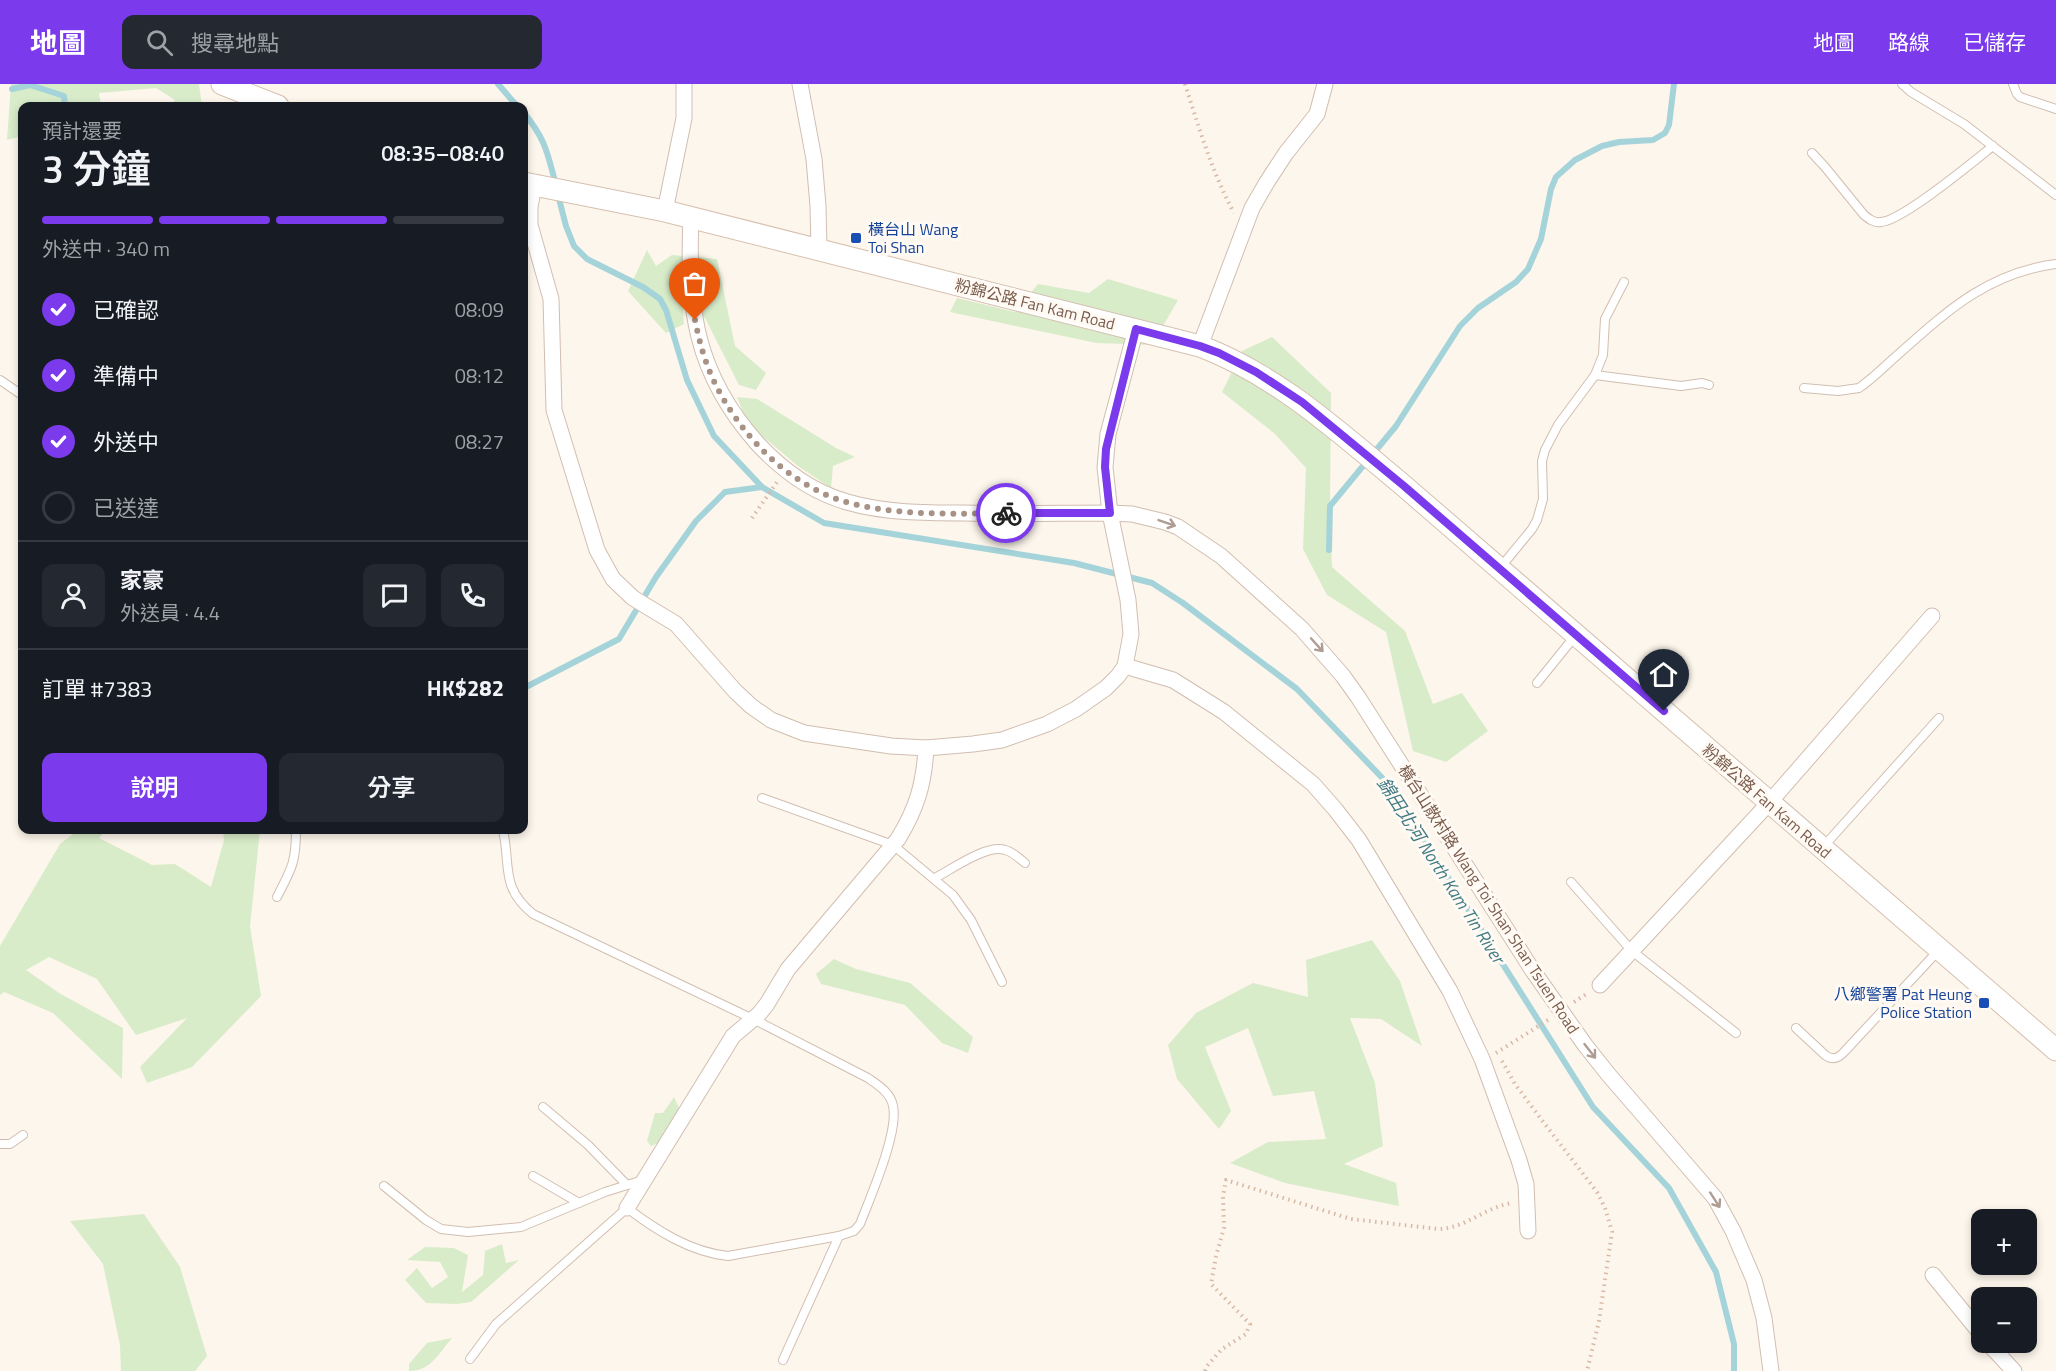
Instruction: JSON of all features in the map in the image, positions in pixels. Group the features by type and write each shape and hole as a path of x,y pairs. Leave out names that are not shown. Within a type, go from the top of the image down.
{"main road":[{"path":"229,85 269,102"},
{"name":"粉錦公路 Fan Kam Road","path":"529,184 665,211 1136,329 1200,346 1256,372 1302,402 1500,569 2056,1050"}],"street":[{"path":"665,211 684,118 684,84"},
{"path":"800,84 814,159 819,249"},
{"path":"1200,346 1243,230 1267,182 1317,114 1325,84"},
{"path":"529,184 530,225 551,298 554,410 597,550 613,579 633,598 676,624 751,706 771,720 804,733 891,746 926,748 1002,740 1047,724 1076,709 1106,688 1125,666 1131,634 1128,600 1110,513 1105,467 1106,449 1136,329"},
{"name":"橫台山散村路 Wang Toi Shan Shan Tsuen Road","path":"691,218 690,290 702,351 720,392 742,426 786,471 811,486 845,501 876,508 933,513 1110,513 1152,518 1178,527 1221,556 1302,629 1358,697 1533,971 1557,1014 1715,1198 1754,1280 1764,1318 1771,1371"},
{"path":"1600,985 1769,803 1932,616"},
{"path":"1125,666 1173,680 1224,712 1313,784 1359,840 1450,992 1482,1059 1520,1160 1526,1184 1528,1231"},
{"path":"627,1208 733,1036 767,1004 796,960 893,845 910,818 919,796 925,772 926,748"},
{"path":"1933,1275 1971,1322"},
{"path":"1997,1353 2014,1371"}],"lane":[{"path":"1902,84 1911,92 1964,124 2056,195"},
{"path":"2013,84 2020,97 2056,109"},
{"path":"1812,153 1864,215 1871,220 1881,222 1940,188 1993,146"},
{"path":"1804,388 1838,391 1859,388 1960,302 2013,273 2031,267 2056,264"},
{"path":"1500,569 1532,529 1540,511 1543,499 1543,456 1558,424 1595,375 1603,355 1605,319 1624,282"},
{"path":"1595,375 1682,386 1702,383 1709,385"},
{"path":"0,380 18,392"},
{"path":"1537,683 1576,635"},
{"path":"1822,849 1939,718"},
{"path":"762,798 893,845 953,895 971,920 1002,982"},
{"path":"277,897 293,865 296,834"},
{"path":"470,1359 496,1324 627,1208 673,1239 721,1256 839,1236 854,1231 861,1224 887,1151 894,1118 893,1105 882,1088 868,1078 753,1019 533,914 516,898 511,884 504,834"},
{"path":"935,878 985,852 996,849 1006,850 1024,863"},
{"path":"1571,882 1632,951 1736,1033"},
{"path":"1796,1028 1825,1055 1836,1059 1939,950"},
{"path":"543,1107 588,1145 627,1185"},
{"path":"0,1144 10,1144 23,1135"},
{"path":"533,1176 579,1203"},
{"path":"384,1186 426,1220 441,1228 468,1232 521,1227 644,1179"},
{"path":"783,1360 839,1236"}],"path":[{"path":"1185,84 1224,193 1243,230"},
{"path":"752,518 779,480"},
{"path":"1587,1371 1599,1321 1612,1232 1605,1208 1597,1192 1515,1084 1497,1052 1600,985"},
{"path":"1205,1371 1222,1349 1246,1334 1250,1324 1211,1284 1224,1228 1223,1196 1226,1180 1351,1219 1439,1229 1458,1226 1499,1205 1527,1200"}],"green space":[{"path":"11,84 199,84 201,102 173,102 175,100 156,88 99,93 100,102 18,102 18,137 7,140"},
{"path":"647,250 656,266 672,255 717,259 735,346 766,373 756,390 739,385 705,318 682,297 684,324 666,333 628,291"},
{"path":"1108,279 1178,300 1152,345 1096,343 950,312 957,298 1015,312 1038,284 1089,293"},
{"path":"1272,337 1331,393 1332,567 1405,631 1433,704 1462,693 1488,731 1446,762 1413,751 1386,632 1327,595 1303,549 1306,468 1275,434 1222,392 1242,351"},
{"path":"737,397 757,399 836,448 855,457 833,466 831,488 798,466 748,424"},
{"path":"73,834 102,834 99,838 152,865 175,864 211,887 224,840 223,834 260,834 250,926 261,996 192,1067 147,1083 140,1067 187,1018 136,1035 97,979 49,957 26,970 59,993 123,1028 122,1079 53,1013 4,992 0,995 0,946 60,844"},
{"path":"1372,940 1400,981 1422,1046 1381,1019 1350,1018 1375,1083 1383,1146 1344,1164 1396,1183 1399,1206 1285,1183 1230,1163 1268,1142 1326,1139 1314,1091 1273,1096 1248,1028 1205,1047 1231,1111 1219,1129 1177,1079 1168,1045 1196,1013 1253,983 1308,997 1306,960"},
{"path":"834,959 856,969 910,983 973,1037 968,1053 942,1043 905,1005 821,984 816,974"},
{"path":"674,1097 679,1108 670,1138 651,1146 647,1141 655,1113 663,1113"},
{"path":"144,1214 180,1267 207,1356 195,1371 121,1371 120,1345 103,1264 70,1221"},
{"path":"502,1244 506,1263 519,1260 471,1302 426,1303 405,1280 417,1268 432,1288 448,1277 440,1262 407,1260 425,1247 454,1248 468,1255 462,1292 483,1275 485,1251"},
{"path":"452,1338 429,1365 409,1371 409,1364 427,1343"}],"waterway":[{"path":"498,84 514,102"},
{"path":"1329,550 1330,506 1396,426 1460,326 1478,308 1516,282 1528,269 1541,239 1551,189 1556,177 1575,160 1602,146 1619,142 1653,140 1665,133 1669,125 1674,84"},
{"path":"12,89 30,85 64,96 65,102"},
{"path":"528,118 548,155 556,185"},
{"name":"錦田北河 North Kam Tin River","path":"558,195 574,246 587,259 643,287 660,299 666,310 687,380 714,436 762,487 824,523 1074,563 1152,583 1183,603 1297,689 1391,787 1593,1107 1669,1188 1716,1272 1734,1344 1734,1371"},
{"path":"528,686 619,639 656,577 696,521 725,492 762,487"}],"way so far":[{"path":"695,320 702,351 712,378 724,400 742,426 765,452 786,471 802,481 845,501 876,508 933,513 1006,513"}],"place":[{"name":"橫台山 Wang Toi Shan","path":"856,238"},
{"name":"八鄉警署 Pat Heung Police Station","path":"1984,1003"}],"route":[{"path":"1006,513 1110,513 1105,467 1108,434 1136,329 1200,346 1256,372 1302,402 1664,711"}]}
